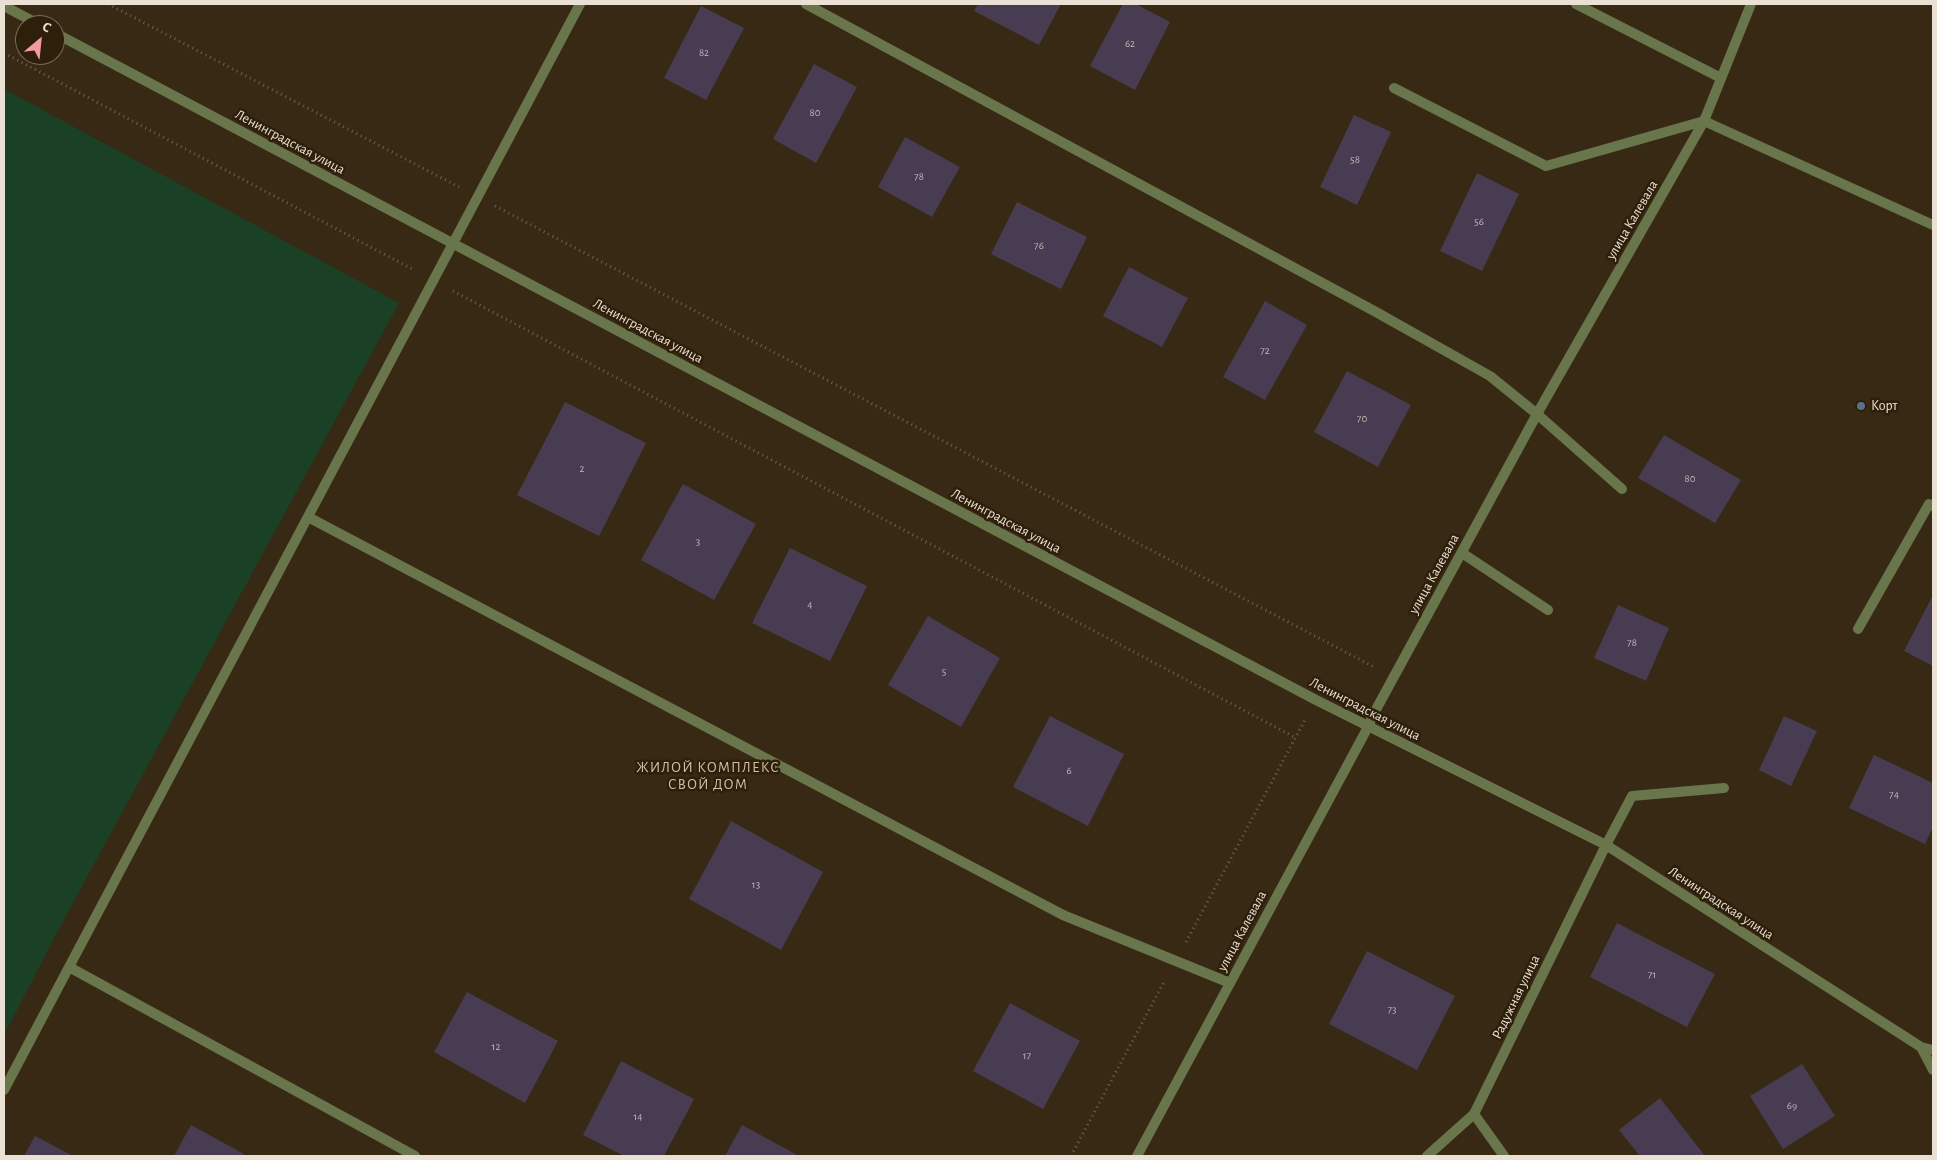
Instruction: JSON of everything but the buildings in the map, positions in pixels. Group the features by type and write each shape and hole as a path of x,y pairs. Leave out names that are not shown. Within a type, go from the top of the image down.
{"street":[{"path":"4,1090 580,4"},
{"path":"800,4 1490,376"},
{"path":"806,4 1376,312 1490,376 1537,414 1622,489"},
{"path":"1576,4 1721,78"},
{"name":"улица Калевала","path":"1138,1156 1537,414 1704,121 1752,4"},
{"path":"4,6 21,15"},
{"name":"Ленинградская улица","path":"65,38 1316,700 1606,845 1921,1047 1933,1050"},
{"path":"1394,88 1546,166 1704,121 1933,225"},
{"path":"1858,629 1929,504 1933,506"},
{"path":"308,517 1063,915 1230,983"},
{"path":"1462,553 1548,610"},
{"name":"Радужная улица","path":"1474,1114 1632,796 1724,788"},
{"path":"69,967 415,1156"},
{"path":"1921,1047 1933,1070"},
{"path":"1427,1156 1474,1114 1504,1156"}],"path":[{"path":"108,4 1394,677"},
{"path":"4,53 1296,738"},
{"path":"1071,1156 1316,700"}],"green space":[{"path":"4,89 399,303 61,925 4,1035"}],"place":[{"name":"Корт","path":"1861,406"}],"district":[{"name":"ЖИЛОЙ КОМПЛЕКС СВОЙ ДОМ","path":"708,776"}]}
